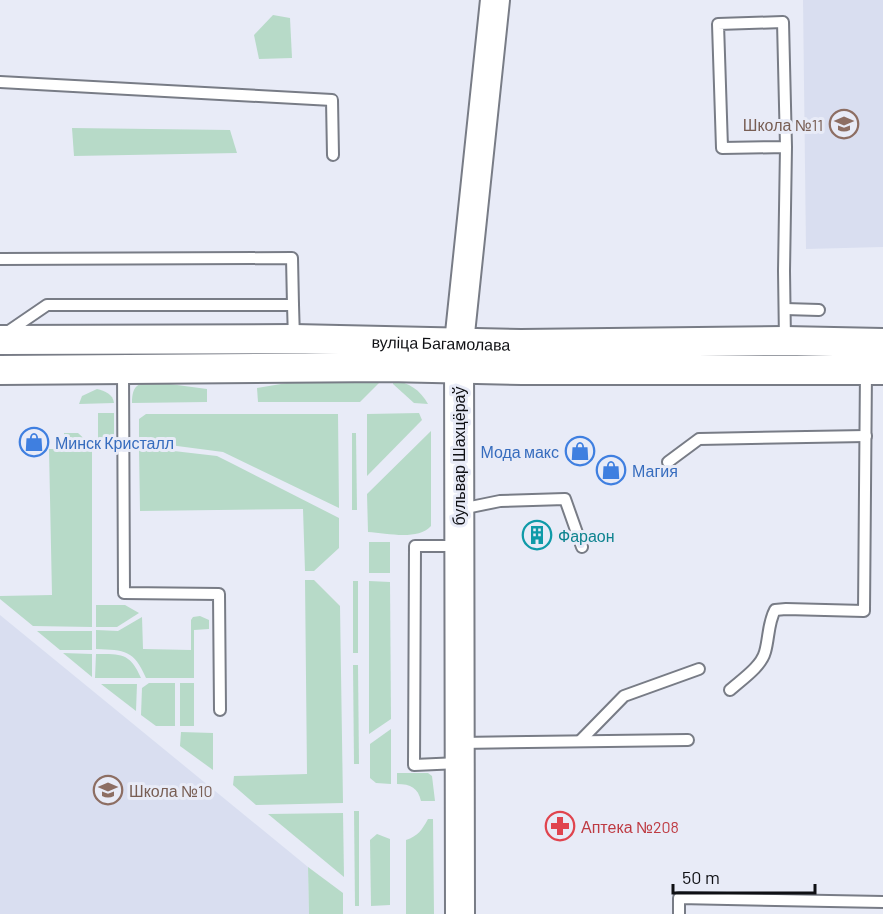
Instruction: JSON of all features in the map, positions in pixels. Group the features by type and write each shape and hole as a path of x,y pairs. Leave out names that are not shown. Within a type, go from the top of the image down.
{"main road":[{"name":"бульвар Шахцёраў","path":"460,914 459,356 495,0"},
{"name":"вуліца Багамолава","path":"0,338 294,339 459,356 785,370 874,370"},
{"name":"вуліца Багамолава","path":"0,370 388,367 521,344 785,341 883,343"},
{"path":"785,341 785,370"}],"lane":[{"path":"785,341 786,147 783,22 718,24 722,148 786,147"},
{"path":"0,82 332,100 333,155"},
{"path":"0,259 292,258 294,339"},
{"path":"0,338 47,304 293,305"},
{"path":"784,309 819,310"},
{"path":"123,370 124,593 219,594 220,710"},
{"path":"730,690 752,670 764,655 771,616 775,610 864,611 866,436 874,370"},
{"path":"668,462 699,439 866,436"},
{"path":"458,510 500,501 565,499 582,547"},
{"path":"458,546 415,546 414,765 460,753 581,741 688,740"},
{"path":"581,741 624,696 699,669"},
{"path":"679,914 679,898 883,902"}],"shaded area":[{"name":"Школа №11","path":"803,0 883,0 883,247 806,249"},
{"name":"Школа №10","path":"0,615 308,867 309,914 0,914"}],"green space":[{"path":"273,15 290,18 292,58 259,59 254,35"},
{"path":"72,128 230,130 237,153 74,156"},
{"path":"393,381 414,388 428,404 414,403 393,384"},
{"path":"293,382 380,382 360,402 258,402 257,388"},
{"path":"144,383 207,389 207,402 132,403 136,386"},
{"path":"97,389 110,395 114,403 79,404 82,396"},
{"path":"98,413 114,413 114,440 98,440"},
{"path":"419,413 422,420 367,476 367,414"},
{"path":"146,414 338,414 339,508 223,452 139,441 139,419"},
{"path":"431,431 431,526 425,531 410,535 368,532 367,494"},
{"path":"64,433 78,433 92,446 92,627 33,626 0,599 0,596 52,595 49,449 64,449"},
{"path":"352,433 356,433 357,510 352,510"},
{"path":"139,447 217,456 233,464 339,518 339,548 314,571 305,571 303,509 140,511"},
{"path":"369,542 390,542 390,573 369,573"},
{"path":"305,580 314,580 340,606 343,803 256,805 233,785 234,776 307,774"},
{"path":"353,581 358,581 358,653 353,653"},
{"path":"369,581 390,582 391,719 369,734"},
{"path":"96,605 125,605 139,613 117,627 96,627"},
{"path":"200,616 209,620 209,629 194,630 194,678 146,678 137,662 127,653 96,649 96,630 118,631 142,617 143,649 191,650 191,620 193,617"},
{"path":"37,631 92,631 92,650 60,650"},
{"path":"63,653 92,654 92,677"},
{"path":"96,654 119,655 129,659 141,678 95,678"},
{"path":"353,665 358,665 359,764 354,764"},
{"path":"149,683 175,683 175,726 156,726 141,715 142,688"},
{"path":"180,683 194,683 194,726 180,726"},
{"path":"101,684 137,684 136,711"},
{"path":"391,729 391,784 376,783 370,778 370,744"},
{"path":"181,732 213,733 213,770 180,746"},
{"path":"397,773 428,773 432,776 435,801 421,801 413,788 397,784"},
{"path":"354,811 359,811 359,906 355,906"},
{"path":"343,813 344,877 268,814"},
{"path":"428,819 433,819 434,914 406,914 406,840 414,837"},
{"path":"377,834 390,839 390,905 371,906 370,840"},
{"path":"308,867 343,893 343,914 309,914"}],"place":[{"name":"Школа №11","path":"844,124"},
{"name":"Минск Кристалл","path":"34,442"},
{"name":"Мода макс","path":"580,451"},
{"name":"Магия","path":"611,470"},
{"name":"Фараон","path":"537,535"},
{"name":"Школа №10","path":"108,790"},
{"name":"Аптека №208","path":"560,826"}]}
